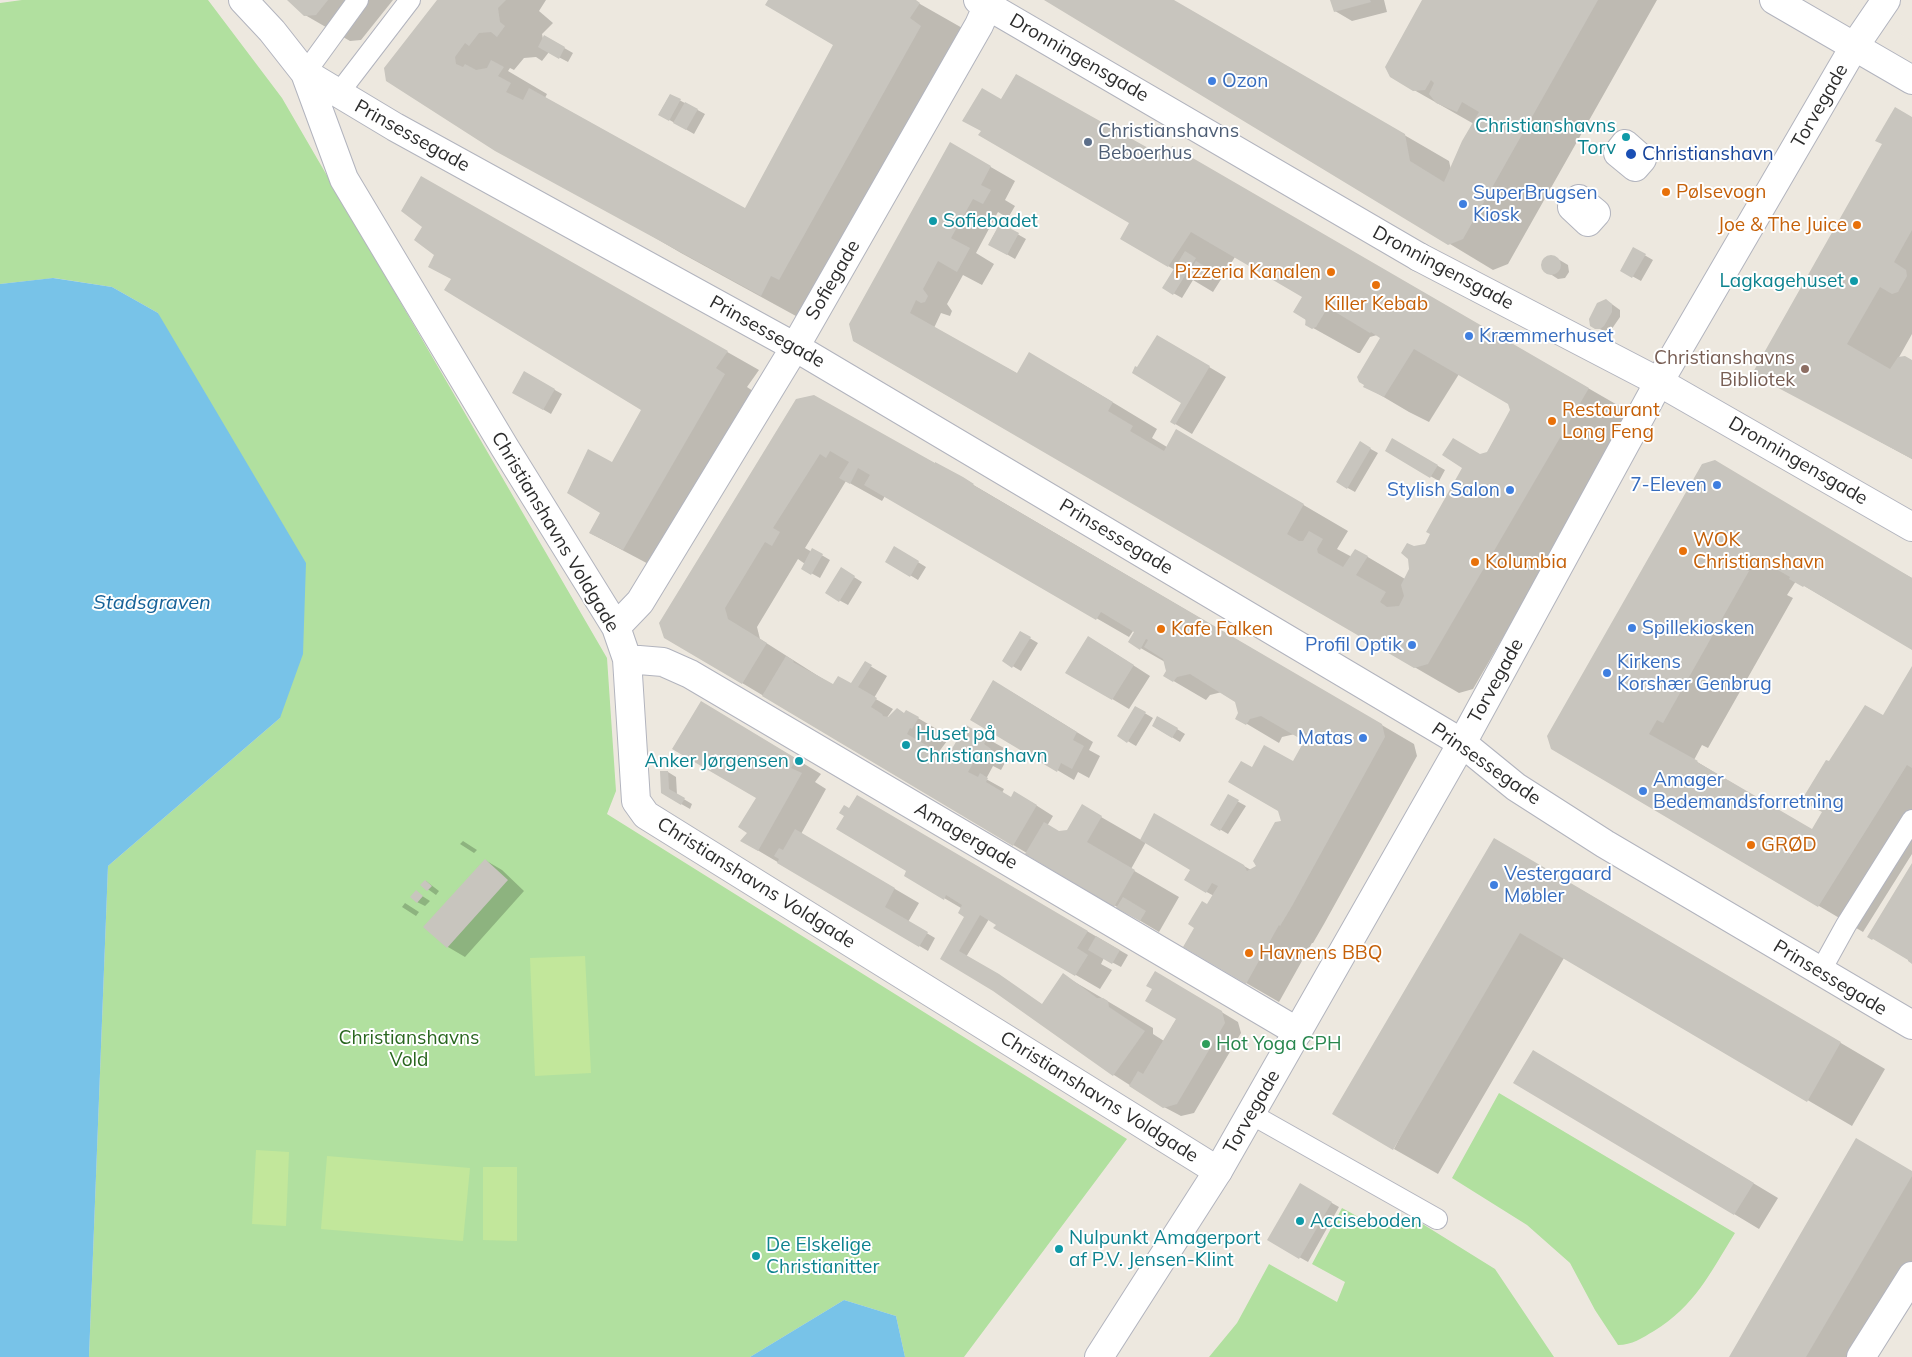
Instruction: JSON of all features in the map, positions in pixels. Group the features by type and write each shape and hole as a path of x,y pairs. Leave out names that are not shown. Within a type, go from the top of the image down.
{"street":[{"name":"Christianshavns Voldgade","path":"243,0 272,31 304,73 344,179 505,448 616,627 627,659 636,801 646,815 1218,1171"},
{"path":"1774,0 1862,36 1912,80"},
{"name":"Torvegade","path":"1099,1357 1218,1171 1462,743 1659,382 1862,36 1886,0"},
{"name":"Dronningensgade","path":"985,2 1419,257 1659,382 1912,526"},
{"name":"Sofiegade","path":"616,627 640,602 795,347 979,26 985,2"},
{"name":"Prinsessegade","path":"304,73 395,127 795,347 1462,743 1516,787 1605,844 1912,1025"},
{"name":"Amagergade","path":"627,659 663,662 690,674 1298,1032"},
{"path":"1861,1357 1912,1276"}],"lane":[{"path":"304,73 358,0"},
{"path":"338,94 410,0"},
{"path":"1820,972 1846,925 1912,820"},
{"path":"1251,1114 1437,1219"}],"green space":[{"name":"Christianshavns Vold","path":"22,0 208,0 282,98 607,658 616,791 607,814 1127,1139 964,1357 905,1357 896,1316 844,1300 750,1357 89,1357 108,866 280,718 158,313 112,287 54,278 0,284 0,3"},
{"path":"585,956 591,1073 535,1076 530,958"},
{"path":"1499,1093 1735,1233 1691,1300 1654,1331 1637,1341 1618,1345 1595,1310 1570,1263 1527,1225 1452,1178"},
{"path":"256,1150 289,1152 286,1226 252,1224"},
{"path":"327,1156 470,1168 463,1241 321,1229"},
{"path":"483,1167 517,1167 517,1241 483,1240"},
{"path":"1342,1208 1375,1226 1421,1223 1495,1269 1554,1357 1209,1357 1237,1323 1269,1264 1337,1302 1345,1282 1312,1264"}],"water":[{"name":"Stadsgraven","path":"53,278 112,287 158,313 306,563 303,654 280,718 108,866 89,1357 0,1357 0,284"},
{"path":"844,1300 896,1316 905,1357 750,1357"}],"pier":[{"path":"1842,0 1912,0 1912,41"}],"building":[{"path":"287,0 328,0 316,15 304,16"},
{"path":"437,0 506,0 498,8 500,22 505,26 497,37 491,32 479,33 469,46 465,43 455,57 456,64 463,67 465,64 476,70 487,68 491,60 504,67 498,76 511,83 506,92 523,100 529,88 745,208 833,45 765,5 768,0 916,0 920,3 910,18 921,26 779,280 771,276 761,296 495,151 386,81 384,68"},
{"path":"1044,0 1174,0 1405,134 1410,161 1444,182 1462,141 1479,112 1462,102 1457,112 1436,103 1429,94 1434,83 1431,80 1425,90 1413,91 1390,77 1385,67 1422,0 1598,0 1463,239 1448,245"},
{"path":"1330,0 1370,0 1371,2 1334,12"},
{"path":"544,35 565,47 559,59 538,47"},
{"path":"1016,74 1166,158 1172,146 1589,388 1428,664 1414,668 853,341 849,324 950,142 991,166 981,185 991,190 983,204 973,199 951,238 970,248 957,272 938,261 923,289 928,296 925,302 921,303 916,300 910,313 1017,373 1029,352 1113,402 1108,411 1133,426 1130,431 1164,451 1176,429 1304,504 1287,534 1299,541 1303,541 1309,531 1323,539 1317,549 1318,553 1343,567 1355,549 1368,556 1356,575 1386,592 1380,602 1387,607 1399,606 1404,596 1401,585 1409,569 1408,559 1401,553 1407,543 1414,546 1425,544 1430,534 1426,532 1462,468 1442,455 1453,438 1480,454 1487,452 1510,410 1508,404 1414,349 1384,397 1363,387 1364,385 1359,382 1357,377 1380,338 1371,332 1332,310 1325,312 1316,327 1312,329 1305,325 1306,320 1293,312 1302,297 1191,232 1168,267 1120,239 1129,223 978,135 981,131 962,121 982,88 1001,99"},
{"path":"670,94 681,99 669,121 658,115"},
{"path":"685,102 698,109 686,130 673,123"},
{"name":"Lagkagehuset","path":"1895,107 1912,117 1912,230 1894,262 1906,270 1907,276 1898,292 1892,294 1880,287 1847,344 1890,369 1898,357 1905,356 1912,360 1912,459 1752,374 1882,144 1875,141"},
{"path":"421,176 728,351 716,368 725,374 623,550 589,533 600,513 567,493 588,449 612,462 641,410 444,290 451,279 428,267 434,255 414,240 422,227 401,211"},
{"path":"1000,223 1019,233 1007,255 988,245"},
{"path":"1633,247 1646,254 1632,278 1620,271"},
{"path":"1185,251 1196,258 1173,295 1162,288"},
{"path":"1551,255 1558,258 1561,265 1558,272 1551,275 1544,272 1541,265 1544,258"},
{"path":"1196,261 1206,267 1198,281 1187,276"},
{"path":"1606,299 1612,304 1612,312 1604,326 1600,329 1595,329 1590,326 1589,319 1597,303"},
{"path":"1157,335 1210,366 1175,425 1170,422 1181,403 1132,373"},
{"path":"524,371 555,389 543,410 512,393"},
{"path":"814,395 963,477 973,485 1382,724 1385,737 1292,906 1279,925 1246,984 1183,947 1194,928 1188,924 1202,901 1207,904 1218,886 1212,883 1206,893 1184,880 1190,870 1140,840 1154,813 1244,865 1247,871 1256,866 1253,861 1275,822 1281,821 1278,811 1228,782 1241,761 1252,767 1264,745 1293,761 1308,734 1303,731 1299,738 1261,716 1250,719 1246,725 1235,719 1238,713 1235,702 1190,674 1177,677 1173,682 1163,676 1166,671 1163,659 1144,647 1148,640 1146,639 1140,650 1128,642 1134,632 1101,612 1096,620 864,485 870,475 858,468 850,484 839,478 849,462 830,451 826,458 820,454 773,528 780,532 772,546 765,542 725,608 728,619 767,643 742,684 664,638 659,623 796,399"},
{"path":"1392,438 1438,465 1430,478 1385,451"},
{"path":"1360,441 1371,448 1347,489 1336,482"},
{"path":"1715,460 1912,578 1912,650 1789,579 1790,577 1752,555 1743,569 1749,571 1663,723 1657,720 1649,734 1812,829 1822,812 1801,801 1826,760 1829,761 1865,705 1883,715 1912,666 1912,768 1907,765 1818,907 1551,749 1547,736 1702,464"},
{"path":"894,546 919,561 910,577 885,562"},
{"path":"812,548 823,554 811,575 801,569"},
{"path":"841,567 855,576 839,602 825,593"},
{"path":"1020,631 1031,637 1012,668 1002,661"},
{"path":"1088,636 1134,665 1112,700 1065,673"},
{"path":"786,656 793,662 833,684 838,676 851,683 865,661 872,665 858,687 877,698 871,707 883,716 888,717 897,708 904,713 906,710 919,717 907,734 947,757 966,725 988,738 984,744 991,749 984,762 976,758 968,772 978,777 980,773 988,778 986,782 1011,797 1014,791 1037,805 1013,846 762,696"},
{"path":"993,680 1077,732 1073,740 1084,746 1072,769 1061,763 1057,772 970,720"},
{"path":"701,701 797,759 791,768 802,773 758,851 740,841 747,833 738,827 756,798 672,749"},
{"path":"1135,706 1146,712 1127,743 1117,736"},
{"path":"1157,716 1178,728 1172,738 1152,726"},
{"path":"660,771 668,771 669,789 685,798 681,805 661,793"},
{"path":"1228,794 1239,800 1220,831 1210,825"},
{"path":"857,795 1088,931 1077,948 1088,955 1075,976 993,928 996,925 980,915 959,951 999,974 1042,1004 1063,973 1097,998 1103,998 1108,1001 1109,1007 1145,1031 1113,1076 993,991 940,959 964,917 958,913 962,905 946,895 944,900 904,876 906,871 836,829 844,816 839,813 844,805 849,808"},
{"path":"1082,804 1102,816 1087,842 1135,870 1114,907 1025,854 1044,822 1059,831 1067,830"},
{"path":"795,829 895,888 885,907 928,932 919,947 777,863 779,859 774,856 779,848 783,850"},
{"path":"1494,838 1841,1042 1807,1102 1520,933 1393,1150 1332,1114"},
{"path":"485,859 508,880 447,948 423,927"},
{"path":"1912,863 1912,964 1867,937"},
{"path":"425,880 432,886 427,891 420,885"},
{"path":"416,890 423,896 417,903 410,897"},
{"path":"1123,897 1146,911 1140,921 1116,908"},
{"path":"1096,936 1120,950 1112,964 1088,950"},
{"path":"1155,971 1222,1011 1225,1023 1177,1104 1163,1108 1129,1086 1138,1071 1143,1074 1176,1019 1145,1001 1152,989 1146,986"},
{"path":"1533,1050 1754,1183 1734,1215 1513,1083"},
{"path":"1856,1138 1912,1171 1912,1176 1806,1357 1729,1357"},
{"name":"Acciseboden","path":"1300,1183 1332,1202 1299,1259 1267,1240"}],"place":[{"name":"Ozon","path":"1212,81"},
{"name":"Christianshavns Torv","path":"1626,137"},
{"name":"Christianshavns Beboerhus","path":"1088,142"},
{"name":"Christianshavn","path":"1631,154"},
{"name":"Pølsevogn","path":"1666,192"},
{"name":"SuperBrugsen Kiosk","path":"1463,204"},
{"name":"Sofiebadet","path":"933,221"},
{"name":"Joe & The Juice","path":"1857,225"},
{"name":"Pizzeria Kanalen","path":"1331,272"},
{"name":"Lagkagehuset","path":"1854,281"},
{"name":"Killer Kebab","path":"1376,285"},
{"name":"Kræmmerhuset","path":"1469,336"},
{"name":"Christianshavns Bibliotek","path":"1805,369"},
{"name":"Restaurant Long Feng","path":"1552,421"},
{"name":"7-Eleven","path":"1717,485"},
{"name":"Stylish Salon","path":"1510,490"},
{"name":"WOK Christianshavn","path":"1683,551"},
{"name":"Kolumbia","path":"1475,562"},
{"name":"Spillekiosken","path":"1632,628"},
{"name":"Kafe Falken","path":"1161,629"},
{"name":"Profil Optik","path":"1412,645"},
{"name":"Kirkens Korshær Genbrug","path":"1607,673"},
{"name":"Matas","path":"1363,738"},
{"name":"Huset på Christianshavn","path":"906,745"},
{"name":"Anker Jørgensen","path":"799,761"},
{"name":"Amager Bedemandsforretning","path":"1643,791"},
{"name":"GRØD","path":"1751,845"},
{"name":"Vestergaard Møbler","path":"1494,885"},
{"name":"Havnens BBQ","path":"1249,953"},
{"name":"Hot Yoga CPH","path":"1206,1044"},
{"name":"Acciseboden","path":"1300,1221"},
{"name":"Nulpunkt Amagerport af P.V. Jensen-Klint","path":"1059,1249"},
{"name":"De Elskelige Christianitter","path":"756,1256"}]}
